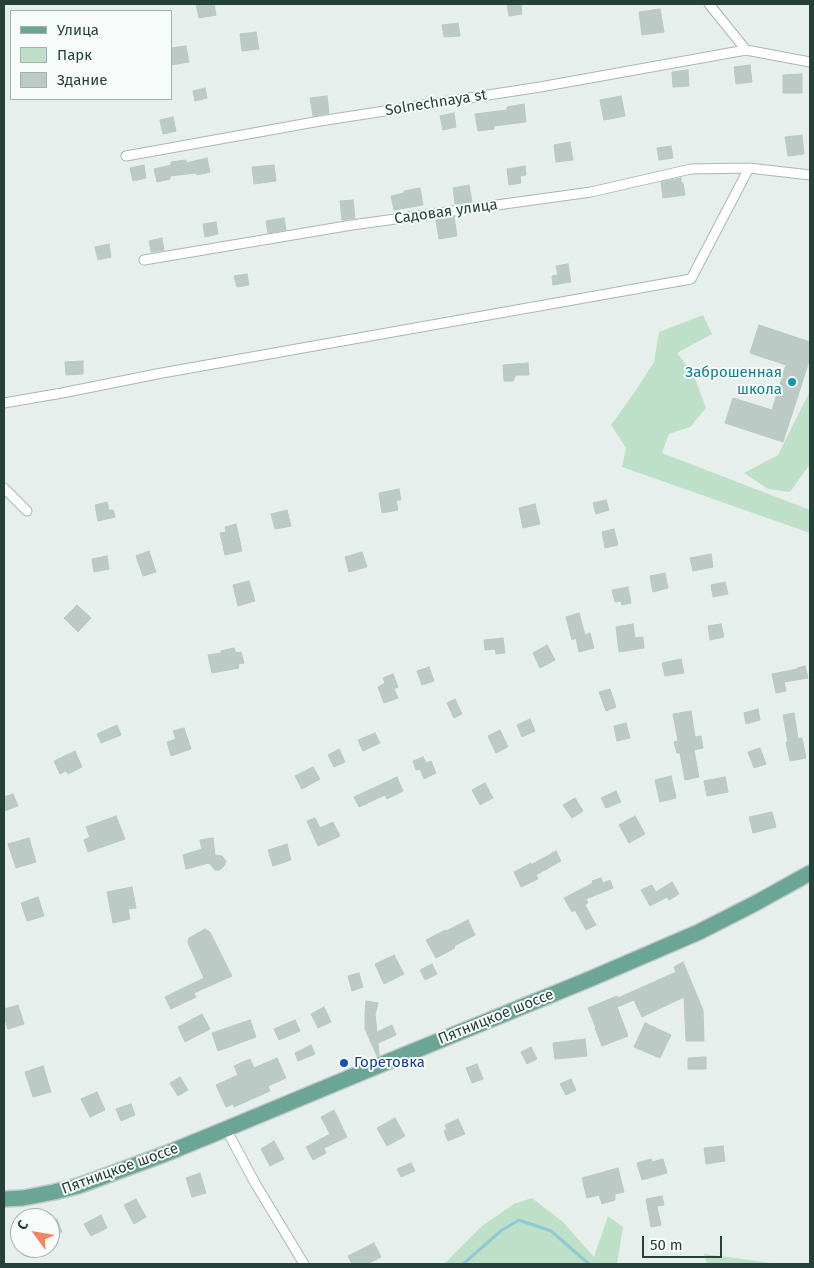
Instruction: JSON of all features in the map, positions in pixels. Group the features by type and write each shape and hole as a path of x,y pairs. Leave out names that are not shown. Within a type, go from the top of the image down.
{"main road":[{"name":"Пятницкое шоссе","path":"4,1199 23,1198 78,1186 165,1154 590,979 699,932 810,874"}],"street":[{"path":"709,4 746,50 810,62"},
{"name":"Solnechnaya st","path":"126,156 320,122 540,87 746,50"},
{"path":"4,403 691,279 749,168"},
{"name":"Садовая улица","path":"144,260 352,224 591,192 691,169 749,168 810,175"},
{"path":"4,488 27,512"},
{"path":"226,1129 255,1183 304,1264"}],"green space":[{"path":"703,315 712,334 677,353 694,376 706,408 690,427 669,434 662,453 810,510 810,533 622,467 626,448 611,425 654,362 659,332"},
{"path":"810,391 810,468 808,467 790,492 768,489 744,473 778,455"},
{"path":"532,1198 563,1222 594,1257 608,1216 623,1227 617,1264 444,1264 482,1226 514,1204"},
{"path":"704,1254 735,1258 778,1264 707,1264"}],"building":[{"path":"196,4 214,4 216,15 199,18"},
{"path":"507,4 521,4 522,14 509,16"},
{"path":"660,9 664,32 642,35 639,12"},
{"path":"458,23 460,36 444,37 442,25"},
{"path":"256,32 259,49 242,51 240,34"},
{"path":"186,46 189,62 172,65 172,48"},
{"path":"750,65 752,82 736,84 734,67"},
{"path":"688,70 689,86 673,87 672,72"},
{"path":"802,74 802,93 783,93 783,75"},
{"path":"205,88 207,98 195,101 193,91"},
{"path":"327,96 329,113 313,116 310,98"},
{"path":"621,96 625,116 604,120 600,100"},
{"path":"524,104 526,122 494,126 494,129 478,131 475,114 507,110 507,107"},
{"path":"454,113 456,127 443,130 440,116"},
{"path":"173,117 176,131 163,134 160,120"},
{"path":"802,135 804,154 788,156 785,137"},
{"path":"570,142 573,160 556,162 554,145"},
{"path":"671,146 673,158 659,160 657,148"},
{"path":"207,158 210,172 197,175 196,173 170,176 170,179 157,182 154,169 171,165 171,162 186,160 186,163"},
{"path":"144,165 146,178 133,181 130,168"},
{"path":"274,165 276,181 254,184 252,167"},
{"path":"525,166 526,175 520,176 521,183 509,185 507,169"},
{"path":"681,178 685,195 663,198 661,182"},
{"path":"469,185 472,202 455,204 453,188"},
{"path":"420,188 423,205 394,210 391,196"},
{"path":"353,200 355,218 342,220 340,201"},
{"path":"454,217 457,236 439,239 436,220"},
{"path":"284,218 286,230 268,233 266,221"},
{"path":"216,222 218,234 205,237 203,224"},
{"path":"162,238 164,250 151,252 149,241"},
{"path":"109,244 111,257 98,260 95,247"},
{"path":"568,264 571,282 553,285 552,276 558,275 556,266"},
{"path":"247,274 249,285 237,287 234,276"},
{"name":"Заброшенная школа","path":"759,325 810,342 810,358 783,442 725,423 733,398 772,410 786,365 750,353"},
{"path":"83,361 83,374 66,375 65,362"},
{"path":"528,363 529,375 516,375 513,381 504,381 503,365"},
{"path":"399,489 401,500 396,500 398,510 382,513 379,493"},
{"path":"606,500 609,510 596,514 593,503"},
{"path":"107,502 109,510 113,510 115,517 98,521 95,505"},
{"path":"535,504 540,524 523,528 519,508"},
{"path":"287,510 291,526 275,529 271,514"},
{"path":"236,524 242,551 225,555 220,533 226,532 225,527"},
{"path":"614,529 618,545 605,548 602,532"},
{"path":"149,551 156,572 143,576 136,556"},
{"path":"362,552 367,567 349,572 345,557"},
{"path":"711,554 713,567 693,571 690,558"},
{"path":"107,556 109,569 94,572 92,559"},
{"path":"665,573 668,588 653,592 650,576"},
{"path":"249,581 255,601 238,606 233,585"},
{"path":"725,582 728,594 713,597 711,585"},
{"path":"628,587 631,603 622,605 621,601 615,602 612,590"},
{"path":"77,605 91,618 78,632 64,618"},
{"path":"579,613 585,635 590,633 594,648 579,652 576,638 572,640 566,617"},
{"path":"633,624 635,638 643,637 644,648 619,652 616,627"},
{"path":"721,624 724,637 710,640 708,626"},
{"path":"503,638 505,653 496,654 495,649 485,650 484,640"},
{"path":"547,645 555,660 540,668 533,653"},
{"path":"234,648 236,653 241,652 244,663 238,664 239,668 212,673 208,655"},
{"path":"681,659 684,673 665,676 662,663"},
{"path":"805,666 808,678 784,682 786,691 776,693 772,674"},
{"path":"429,667 434,681 422,685 417,671"},
{"path":"393,674 398,687 394,689 398,698 384,703 378,687 385,683 383,678"},
{"path":"610,689 616,707 606,711 599,692"},
{"path":"455,699 462,714 454,718 447,703"},
{"path":"758,709 760,720 746,724 744,713"},
{"path":"691,711 695,737 701,736 703,748 694,750 699,777 685,780 680,753 677,753 674,742 678,741 673,714"},
{"path":"794,713 798,739 802,738 806,758 790,761 783,715"},
{"path":"530,719 535,731 522,737 517,725"},
{"path":"626,723 630,738 617,741 614,726"},
{"path":"117,725 121,735 101,743 97,734"},
{"path":"184,728 191,749 171,756 167,742 176,739 173,731"},
{"path":"500,730 508,747 496,753 488,736"},
{"path":"375,733 380,743 363,751 358,740"},
{"path":"760,748 766,764 754,768 748,752"},
{"path":"339,749 345,762 334,767 328,755"},
{"path":"75,751 82,767 68,774 66,771 60,774 54,761"},
{"path":"423,757 426,763 431,761 436,773 424,779 420,769 416,770 413,761"},
{"path":"313,767 320,779 302,789 295,776"},
{"path":"671,776 676,798 660,802 655,780"},
{"path":"397,777 403,791 387,799 385,795 359,807 354,797"},
{"path":"725,777 728,792 707,796 704,781"},
{"path":"485,783 493,798 480,805 472,790"},
{"path":"616,791 621,802 606,808 601,798"},
{"path":"13,794 18,806 4,811 4,797"},
{"path":"575,798 583,811 572,818 563,805"},
{"path":"772,812 776,827 753,833 749,817"},
{"path":"116,816 125,839 88,852 84,840 90,837 86,827"},
{"path":"635,816 645,834 629,843 619,825"},
{"path":"315,818 320,828 333,822 340,836 318,846 307,821"},
{"path":"29,838 36,862 16,868 8,844"},
{"path":"213,838 215,855 222,856 226,861 224,866 220,870 215,870 209,863 186,869 183,855 202,849 200,840"},
{"path":"287,844 291,860 273,866 268,850"},
{"path":"556,851 561,861 536,875 538,879 521,887 514,872"},
{"path":"601,878 603,883 610,880 613,888 586,899 588,903 585,905 596,925 586,930 575,910 572,912 564,898 593,883 592,881"},
{"path":"672,882 679,894 669,900 667,897 650,906 641,890 652,885 656,892"},
{"path":"132,887 136,908 128,909 130,919 113,923 107,892"},
{"path":"38,897 44,916 27,921 21,903"},
{"path":"468,920 475,935 436,958 426,940"},
{"path":"205,929 210,932 232,976 194,993 196,997 171,1009 165,997 204,978 188,943 189,938"},
{"path":"394,955 404,974 384,984 375,964"},
{"path":"683,962 703,1010 704,1041 686,1041 684,997 642,1017 634,1000 617,1007 628,1036 602,1046 588,1008 617,996 618,998 676,972 674,967"},
{"path":"432,964 437,974 425,980 420,970"},
{"path":"359,973 363,987 352,991 348,976"},
{"path":"366,1001 378,1003 375,1015 377,1032 392,1025 396,1035 378,1043 379,1055 377,1056 365,1029"},
{"path":"18,1005 24,1024 8,1029 4,1009"},
{"path":"324,1007 331,1022 318,1028 311,1014"},
{"path":"202,1014 210,1029 185,1042 178,1027"},
{"path":"250,1020 256,1037 218,1051 212,1033"},
{"path":"295,1020 300,1031 279,1040 274,1029"},
{"path":"645,1023 671,1035 660,1058 634,1047"},
{"path":"585,1039 587,1056 555,1059 553,1043"},
{"path":"311,1045 315,1054 298,1061 295,1053"},
{"path":"531,1047 537,1059 527,1064 521,1052"},
{"path":"706,1057 706,1069 688,1069 688,1058"},
{"path":"277,1058 286,1078 268,1086 270,1091 234,1107 233,1104 226,1107 216,1085 238,1075 234,1066 250,1059 254,1068"},
{"path":"477,1064 483,1079 472,1083 466,1068"},
{"path":"43,1066 51,1092 33,1097 25,1072"},
{"path":"180,1077 188,1090 178,1096 170,1083"},
{"path":"571,1079 576,1090 566,1095 560,1084"},
{"path":"97,1092 105,1110 90,1117 81,1099"},
{"path":"131,1104 135,1115 121,1121 116,1109"},
{"path":"334,1110 347,1137 324,1148 326,1153 313,1160 306,1147 330,1134 321,1117"},
{"path":"395,1118 405,1136 387,1146 377,1128"},
{"path":"458,1119 465,1134 448,1141 444,1131 447,1129 445,1125"},
{"path":"274,1141 284,1159 270,1166 261,1149"},
{"path":"723,1146 725,1161 706,1164 704,1148"},
{"path":"651,1159 652,1162 663,1159 667,1173 642,1180 637,1163"},
{"path":"411,1163 415,1171 401,1177 397,1169"},
{"path":"618,1168 624,1192 615,1194 615,1200 602,1204 599,1195 587,1198 582,1178"},
{"path":"200,1173 206,1193 192,1197 186,1178"},
{"path":"662,1196 664,1205 657,1206 661,1225 651,1227 646,1199"},
{"path":"136,1199 146,1217 134,1224 124,1205"},
{"path":"101,1215 107,1228 91,1236 84,1224"},
{"path":"374,1243 381,1257 367,1264 352,1264 348,1256"}],"waterway":[{"name":"Горетовка","path":"463,1264 502,1230 519,1220 551,1231 589,1264"}],"place":[{"name":"Заброшенная школа","path":"792,382"},
{"name":"Горетовка","path":"344,1063"}]}
